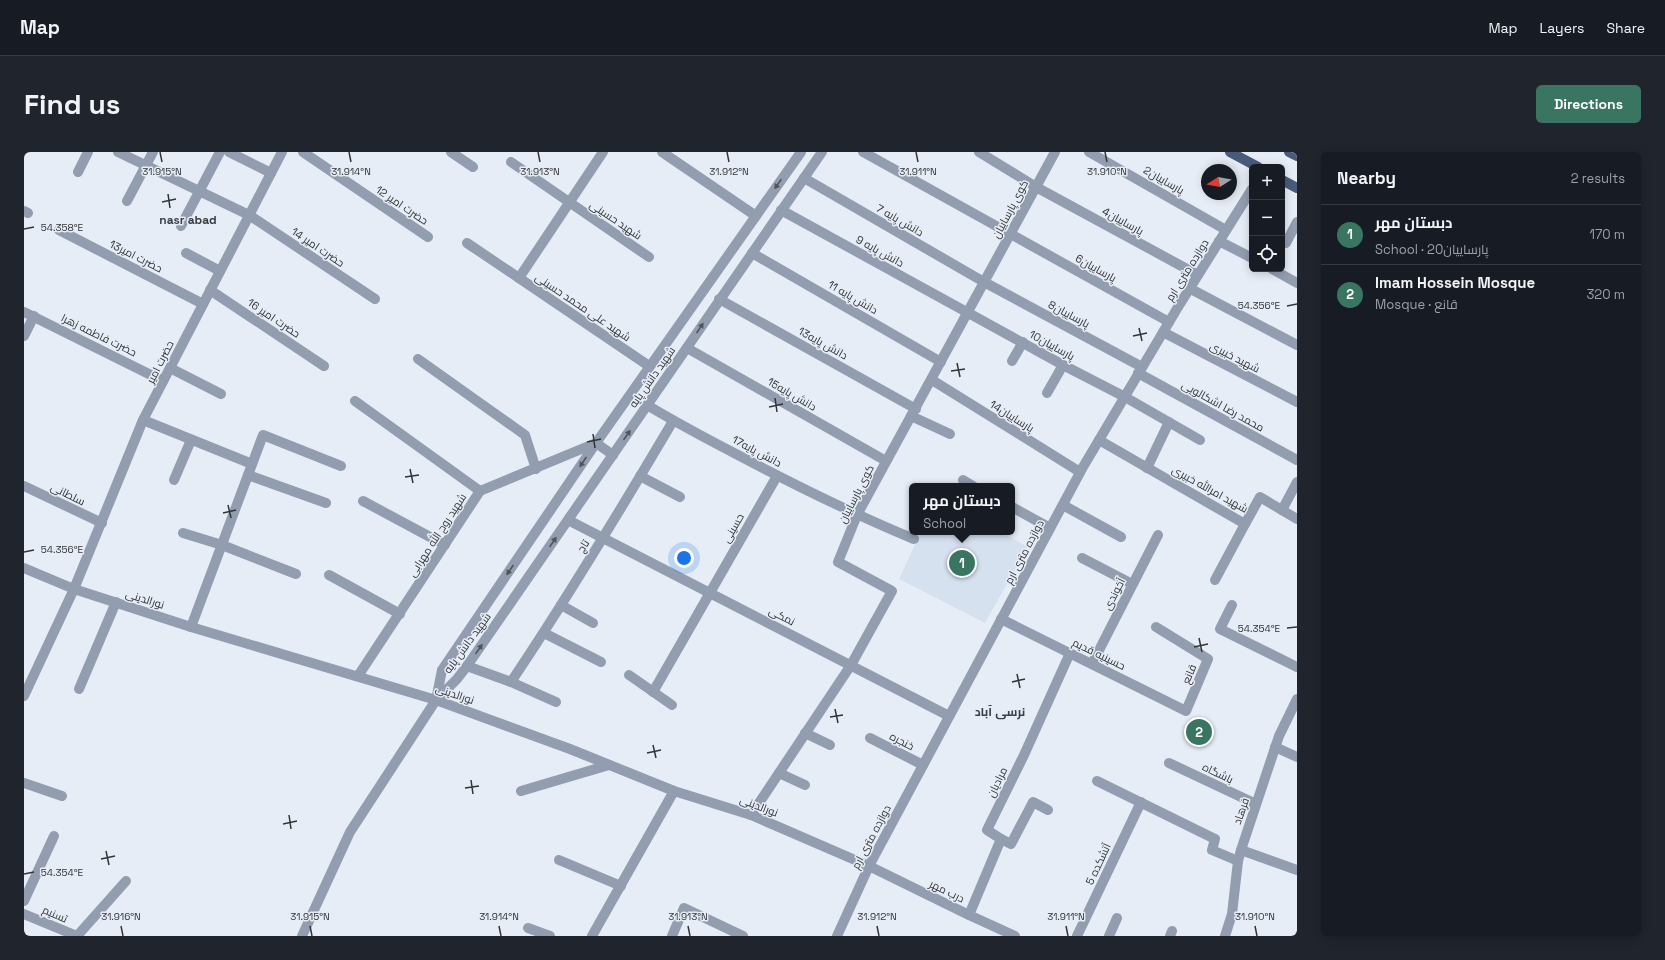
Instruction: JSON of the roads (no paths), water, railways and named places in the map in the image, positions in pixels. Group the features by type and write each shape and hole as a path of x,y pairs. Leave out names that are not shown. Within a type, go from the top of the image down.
{"main road":[{"path":"1230,152 1252,164"},
{"path":"1289,152 1297,156"},
{"path":"1285,182 1297,188"}],"street":[{"path":"78,172 88,152"},
{"name":"حضرت امیر 14","path":"118,152 249,215 375,299"},
{"path":"127,201 153,152"},
{"path":"181,226 220,152"},
{"path":"229,152 271,173"},
{"name":"حضرت امیر","path":"24,696 74,589 143,420 282,152"},
{"name":"حضرت امیر 12","path":"303,152 428,237"},
{"path":"451,152 473,167"},
{"name":"شهید علی محمد حسینی","path":"603,152 519,278 649,366"},
{"path":"662,152 756,216"},
{"name":"شهید دانش پایه","path":"436,700 442,670 649,366 801,152"},
{"name":"شهید دانش پایه","path":"436,700 457,679 467,666 687,348 719,299 822,152"},
{"name":"پارساییان6","path":"864,152 1169,322"},
{"name":"پارساییان4","path":"979,152 1036,187 1198,275"},
{"name":"کوی پارساییان","path":"751,815 851,665 892,591 838,562 857,515 1055,152"},
{"name":"پارساییان2","path":"1089,152 1226,230"},
{"name":"شهید حسینی","path":"511,162 649,257"},
{"name":"دانش پایه 7","path":"804,178 984,282"},
{"name":"دوازده متری ارم","path":"837,936 869,866 1080,472 1189,288 1249,194"},
{"name":"دانش پایه 9","path":"782,210 968,313"},
{"path":"1286,243 1297,222"},
{"name":"حضرت امیر13","path":"59,230 203,304"},
{"path":"1220,241 1249,256"},
{"path":"467,243 519,278"},
{"path":"186,253 220,272"},
{"name":"دانش پایه 11","path":"752,253 941,362"},
{"path":"1277,272 1297,283"},
{"name":"پارساییان8","path":"984,282 1140,370"},
{"path":"1189,288 1297,345"},
{"name":"حضرت امیر 16","path":"210,290 324,366"},
{"name":"دانش پایه13","path":"719,299 950,434"},
{"name":"حضرت فاطمه زهرا","path":"24,312 164,381"},
{"name":"پارساییان10","path":"968,313 1023,342 1063,366 1125,396 1200,440"},
{"path":"24,336 34,316"},
{"name":"شهید خبیری","path":"1163,332 1297,402"},
{"path":"1012,361 1023,342"},
{"name":"دانش پایه15","path":"687,348 886,461"},
{"path":"418,359 525,434 536,469"},
{"path":"1047,393 1063,366"},
{"path":"170,368 221,394"},
{"name":"محمد رضا اشکالویی","path":"1140,370 1297,460"},
{"name":"پارساییان14","path":"932,380 1080,472"},
{"path":"355,401 480,491"},
{"name":"دانش پایه17","path":"647,404 673,421 778,476 857,515 914,539"},
{"path":"143,420 252,464"},
{"name":"تاچ","path":"511,682 561,606 673,421"},
{"path":"1147,468 1169,422"},
{"path":"191,627 263,435 341,466"},
{"path":"174,480 191,440"},
{"name":"شهید امرالله خبیری","path":"1099,440 1245,524 1260,497 1297,519"},
{"path":"596,443 613,455"},
{"name":"شهید روح الله مهرابی","path":"358,676 480,491 596,443"},
{"path":"248,475 326,504"},
{"path":"640,476 680,497"},
{"name":"حسینی","path":"653,692 778,476"},
{"path":"963,480 968,483"},
{"path":"1282,510 1297,482"},
{"name":"سلطانی","path":"24,486 102,523"},
{"path":"363,501 445,545"},
{"path":"1062,505 1122,537"},
{"path":"1015,509 1050,528"},
{"name":"نمکی","path":"568,520 949,716"},
{"path":"1215,580 1245,524"},
{"path":"183,533 222,545 296,574"},
{"name":"آخوندی","path":"1092,664 1158,535"},
{"path":"1082,558 1132,584"},
{"name":"نورالدینی","path":"24,568 74,589 191,627 436,700 570,749 674,791 751,815 869,866"},
{"path":"329,575 400,614"},
{"path":"78,689 116,602"},
{"path":"1232,605 1220,629 1297,667"},
{"path":"561,606 593,623"},
{"name":"حسینیه قدیم","path":"1001,619 1186,711"},
{"name":"قانع","path":"1156,627 1208,659 1186,711"},
{"path":"544,633 601,662"},
{"name":"مرادیان","path":"1001,839 987,830 1024,755 1070,653"},
{"path":"467,666 511,682 556,702"},
{"path":"629,675 672,705"},
{"name":"فرهاد","path":"1225,936 1232,914 1238,861 1241,850 1275,747 1297,699"},
{"path":"302,936 350,832 436,700"},
{"path":"805,733 830,745"},
{"name":"خنجره","path":"870,738 923,765"},
{"path":"1275,747 1297,757"},
{"name":"باشگاه","path":"1169,763 1256,804"},
{"path":"521,791 609,765"},
{"path":"779,773 805,786"},
{"path":"1097,781 1215,840 1212,850 1238,861"},
{"path":"24,783 62,796"},
{"path":"592,936 674,791"},
{"path":"969,915 1001,839 1011,844 1033,802 1048,810"},
{"name":"آتشکده 5","path":"1077,936 1140,802"},
{"path":"24,901 54,836"},
{"path":"1241,850 1297,870"},
{"path":"559,860 621,886"},
{"name":"درب مهر","path":"869,866 1014,936"},
{"path":"77,936 126,881"},
{"path":"672,936 684,908 743,936"},
{"name":"تسنیم","path":"24,914 77,936"},
{"path":"1109,936 1117,918"},
{"path":"528,928 550,936"}],"place":[{"name":"دبستان مهر","path":"962,563"},
{"name":"Imam Hossein Mosque","path":"1199,732"}],"district":[{"name":"nasr abad","path":"188,220"},
{"name":"نرسی آباد","path":"1000,712"}]}
